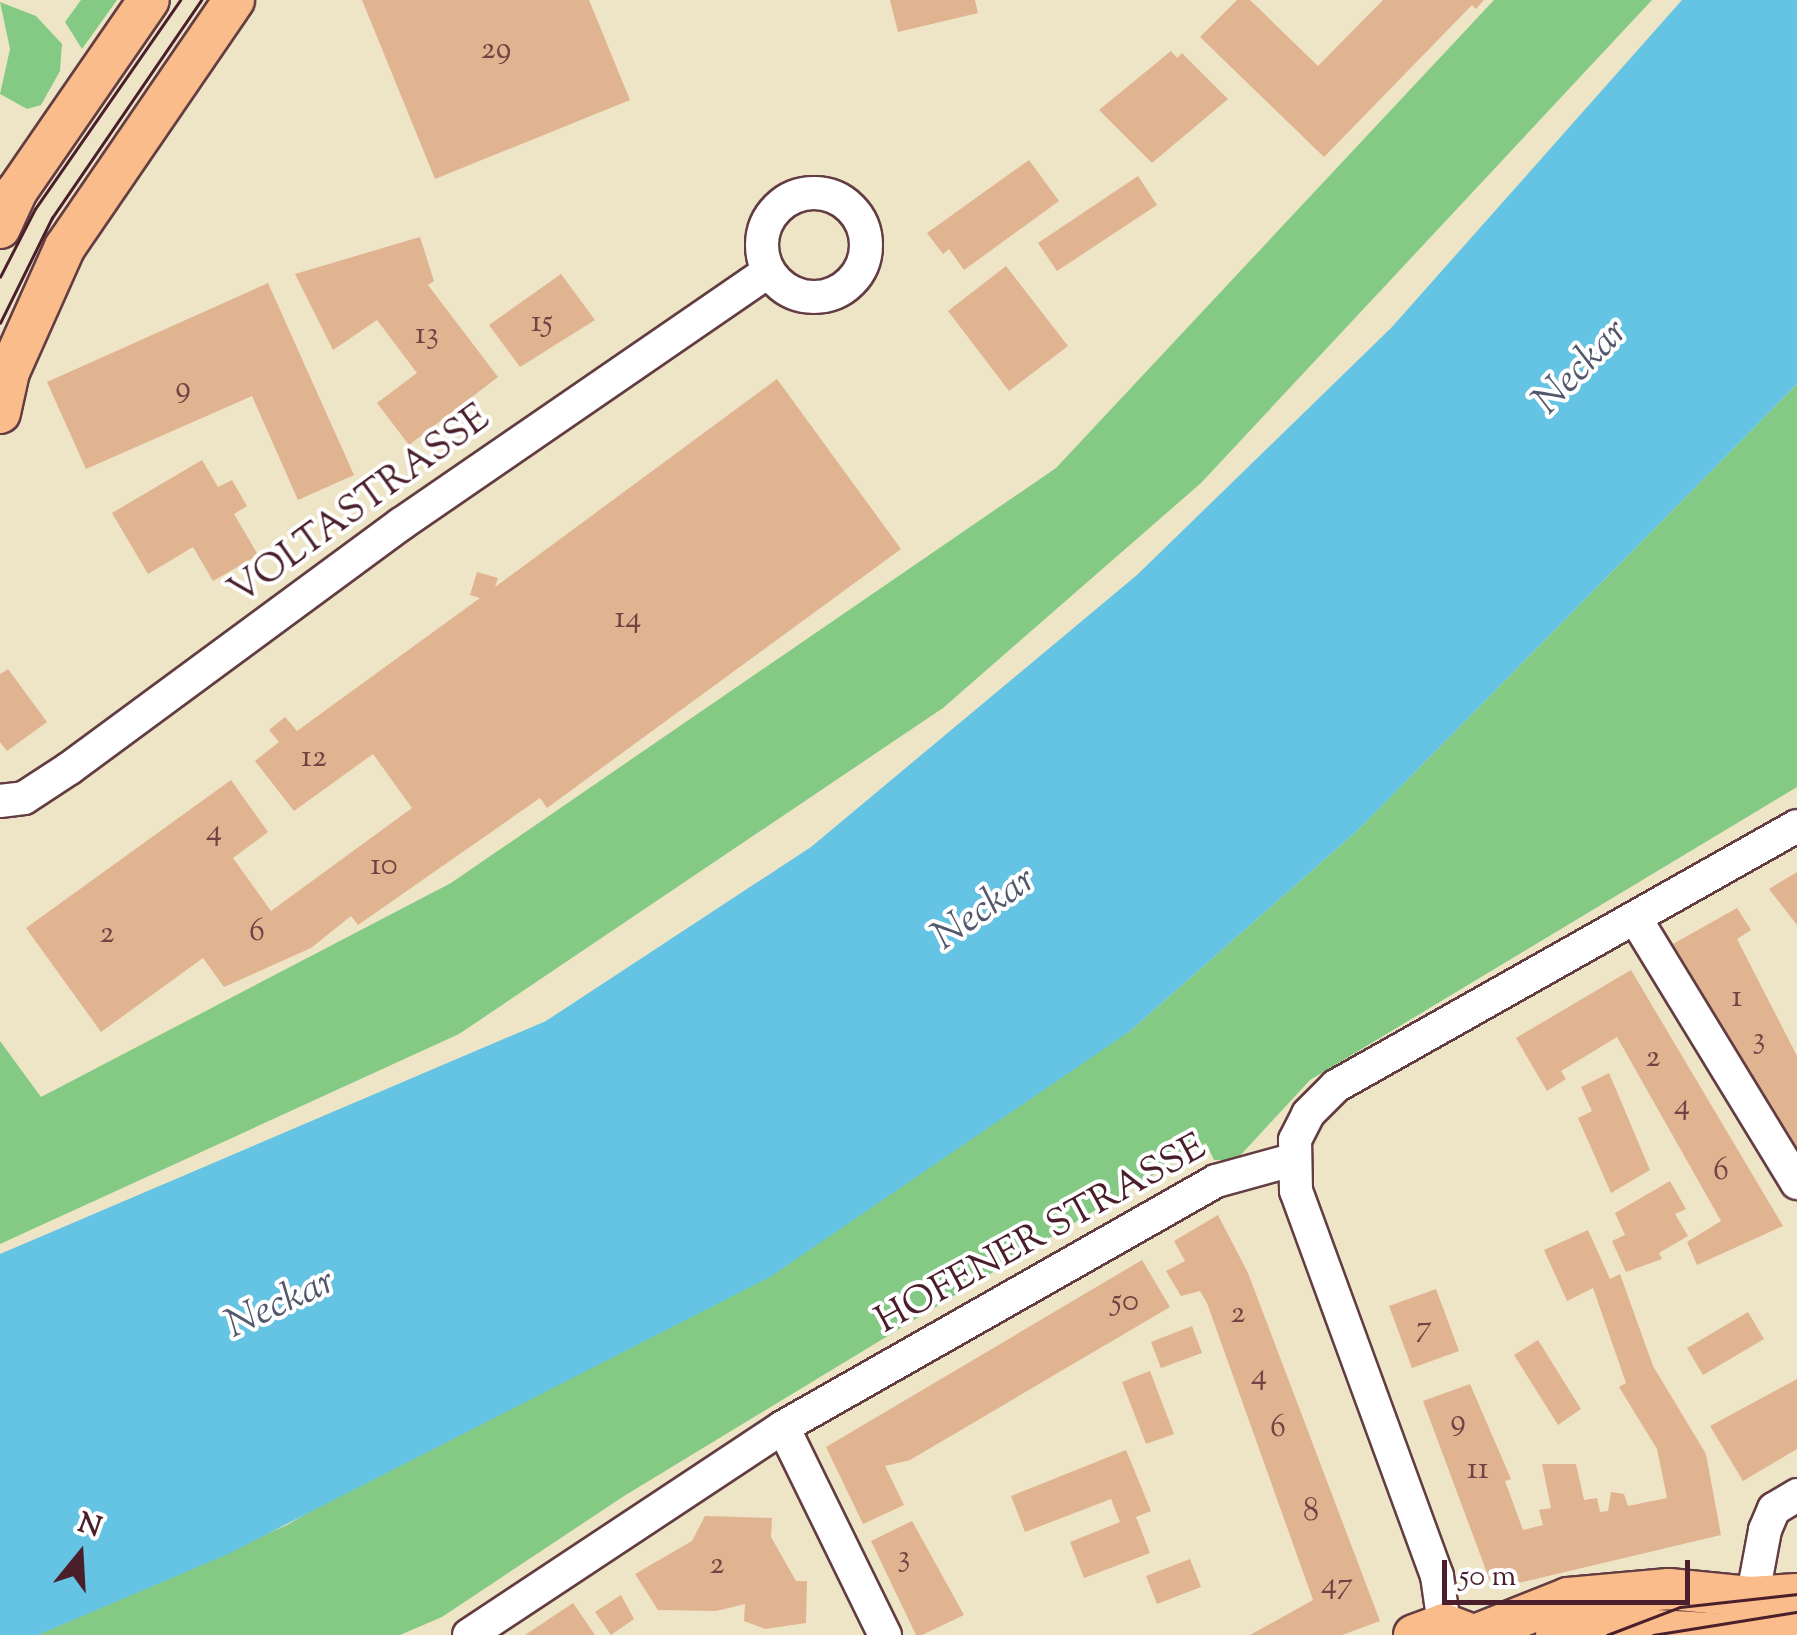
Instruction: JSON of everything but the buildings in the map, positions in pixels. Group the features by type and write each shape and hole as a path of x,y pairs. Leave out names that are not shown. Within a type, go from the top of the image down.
{"main road":[{"path":"0,228 18,190 149,0"},
{"path":"0,413 9,372 64,247 234,0"},
{"path":"1451,1632 1568,1598 1668,1589 1747,1626"},
{"path":"1747,1626 1797,1594"},
{"path":"1556,1635 1619,1628 1747,1626 1797,1631"}],"street":[{"name":"VOLTASTRASSE","path":"0,800 24,798 70,768 401,524 768,272"},
{"path":"1451,1632 1441,1588 1296,1191 1292,1160 1308,1114 1336,1086 1637,921 1797,826"},
{"path":"1637,921 1797,1183"},
{"name":"HOFENER STRASSE","path":"469,1635 783,1426 1216,1181 1292,1160"},
{"path":"783,1426 884,1635"},
{"path":"1747,1626 1758,1551 1774,1509 1797,1495"}],"green space":[{"path":"81,0 117,0 82,49 65,22"},
{"path":"1494,0 1652,0 1201,483 943,708 459,1034 0,1244 0,1041 41,1097 451,883 1056,468"},
{"path":"0,2 36,16 62,44 60,71 41,105 27,109 0,94 10,49"},
{"path":"1797,384 1797,787 1310,1080 1236,1160 1214,1160 1206,1143 624,1496 442,1617 400,1635 38,1635 287,1525 1130,1031 1358,830"}],"water":[{"name":"Neckar","path":"1682,0 1797,0 1797,384 1358,830 1130,1031 770,1277 228,1554 38,1635 0,1635 0,1254 546,1021 811,847 1137,575 1392,327"}],"tram line":[{"path":"0,277 35,209 180,0"},
{"path":"0,323 52,218 201,0"},
{"path":"1607,1635 1680,1607 1797,1594"},
{"path":"1653,1635 1797,1612"}]}
